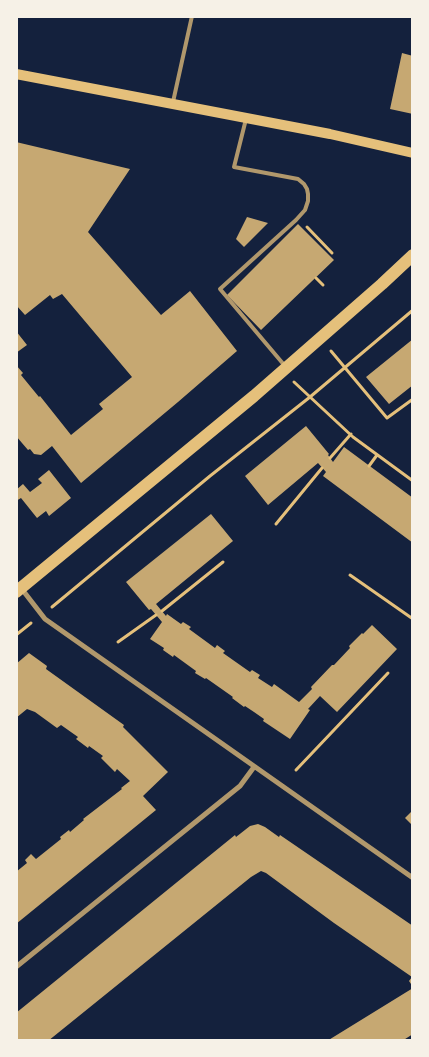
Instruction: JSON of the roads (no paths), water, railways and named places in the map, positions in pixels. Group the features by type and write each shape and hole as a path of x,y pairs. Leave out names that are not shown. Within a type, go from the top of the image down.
{"main road":[{"path":"16,74 330,134 413,153"},
{"path":"19,590 247,402 413,255"}],"street":[{"path":"19,590 46,619 413,878"},
{"path":"16,967 240,786 254,767"}],"lane":[{"path":"172,104 192,16"},
{"path":"246,119 234,167 294,178 301,181 307,189 308,199 305,210 298,218 220,289 284,370"}]}
